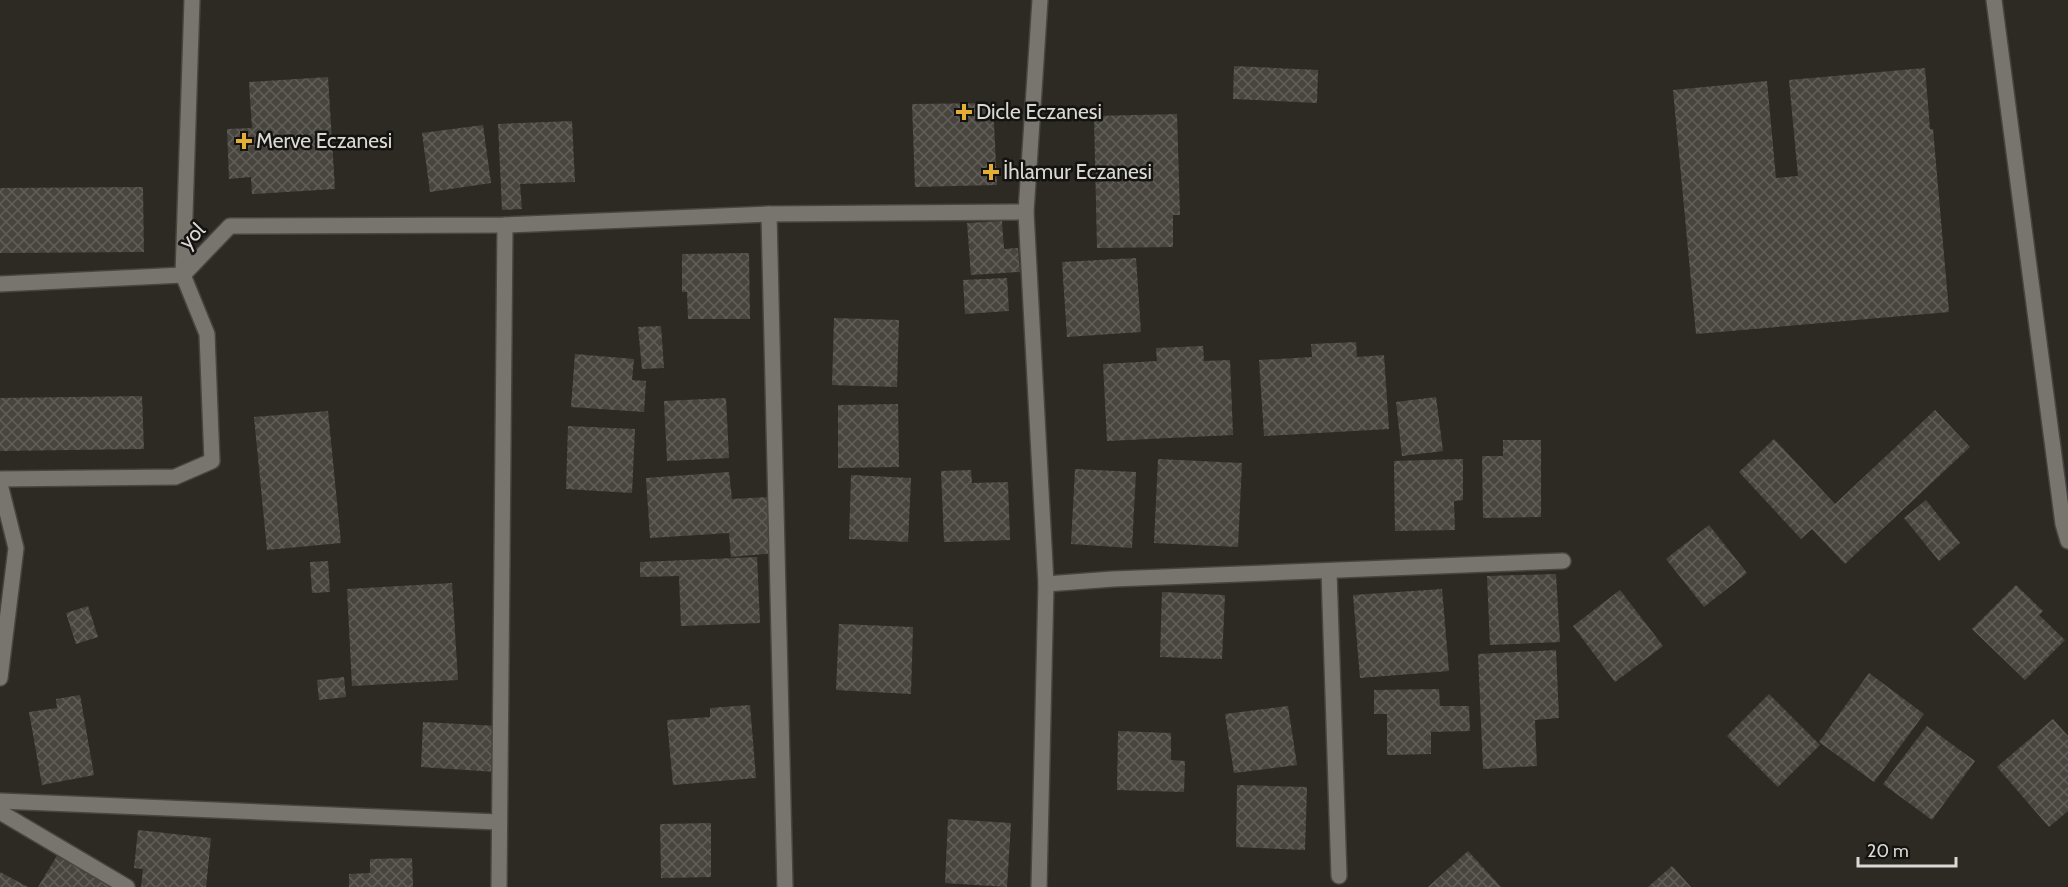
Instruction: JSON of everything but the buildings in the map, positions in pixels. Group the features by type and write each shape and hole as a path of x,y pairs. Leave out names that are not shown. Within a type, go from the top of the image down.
{"street":[{"path":"0,479 175,477 212,461 207,334 183,275 192,0"},
{"path":"1039,887 1046,584 1026,212 1040,0"},
{"path":"1994,0 2061,512 2068,541"},
{"path":"499,887 505,225 769,214 1026,212"},
{"path":"769,214 785,887"},
{"name":"yol","path":"183,275 230,226 505,225"},
{"path":"0,284 183,275"},
{"path":"0,484 16,548 0,678"},
{"path":"1046,584 1113,579 1563,561"},
{"path":"1329,572 1339,876"},
{"path":"0,801 498,822"},
{"path":"0,812 127,887"}],"place":[{"name":"Dicle Eczanesi","path":"964,112"},
{"name":"Merve Eczanesi","path":"244,141"},
{"name":"İhlamur Eczanesi","path":"991,172"}]}
